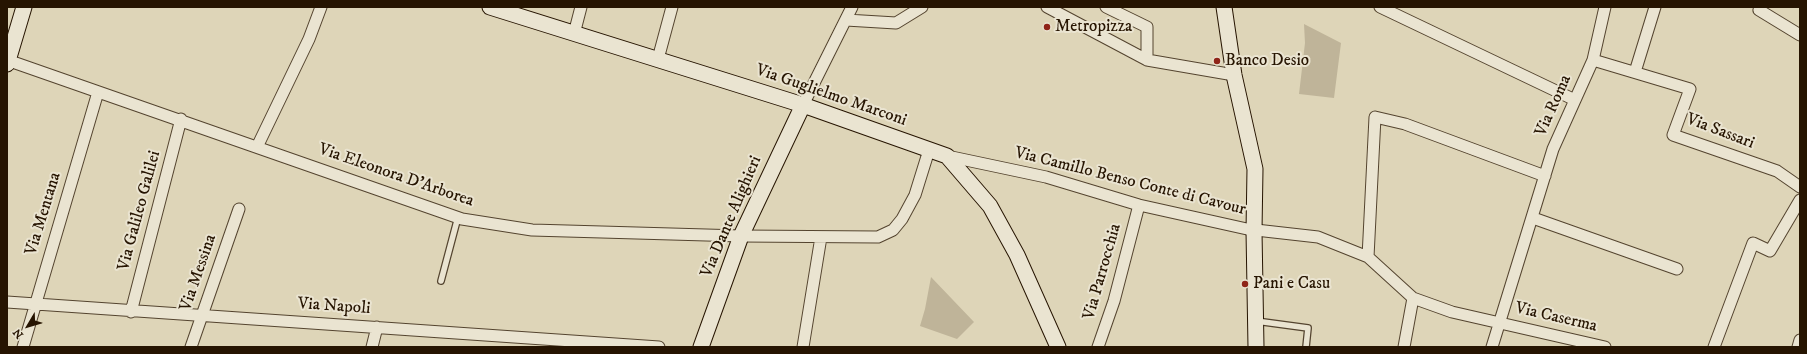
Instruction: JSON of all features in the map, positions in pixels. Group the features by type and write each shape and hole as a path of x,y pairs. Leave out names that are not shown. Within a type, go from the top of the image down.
{"main road":[{"path":"7,61 24,7"},
{"name":"Via Guglielmo Marconi","path":"490,7 803,105 947,156"},
{"path":"1224,7 1234,75 1255,169 1254,230 1256,347"},
{"name":"Via Dante Alighieri","path":"701,347 741,236 803,105"},
{"path":"947,156 990,206 1017,255 1058,347"}],"street":[{"path":"257,147 309,39 321,7"},
{"path":"574,34 580,7"},
{"path":"658,59 672,7"},
{"path":"846,20 896,23 922,7"},
{"path":"1046,7 1148,60 1234,75"},
{"path":"1106,7 1147,27 1148,60"},
{"path":"1380,7 1575,100"},
{"name":"Via Roma","path":"1492,347 1533,218 1553,149 1593,60 1605,7"},
{"path":"1635,72 1655,7"},
{"path":"1760,7 1759,10 1800,35"},
{"path":"803,105 846,20 850,8"},
{"name":"Via Sassari","path":"1593,60 1690,89 1673,135 1777,172 1800,187"},
{"name":"Via Eleonora D'Arborea","path":"7,61 181,119 458,217 532,230 741,236 878,237 893,230 902,218 915,195 929,150"},
{"name":"Via Mentana","path":"23,347 98,92"},
{"path":"1368,257 1375,117 1405,124 1545,176"},
{"name":"Via Galileo Galilei","path":"131,312 181,119"},
{"name":"Via Camillo Benso Conte di Cavour","path":"947,156 1046,177 1139,205 1254,230 1318,237 1368,257 1414,298 1452,312 1500,322"},
{"path":"1714,347 1753,243 1770,251 1800,200"},
{"name":"Via Parrocchia","path":"1098,347 1114,301 1139,205"},
{"name":"Via Messina","path":"191,347 239,209"},
{"path":"1533,218 1677,269"},
{"path":"803,347 821,237"},
{"path":"1404,347 1414,298"},
{"name":"Via Napoli","path":"7,302 131,312 202,315 659,347"},
{"name":"Via Caserma","path":"1500,322 1605,347"},
{"path":"372,347 377,327"},
{"path":"1798,347 1800,340"}],"lane":[{"path":"442,281 458,217"},
{"path":"1256,321 1308,328 1306,347"}],"shaded area":[{"path":"1304,24 1341,43 1334,98 1299,94 1305,43"},
{"path":"931,277 974,322 957,339 920,326"}],"place":[{"name":"Metropizza","path":"1047,27"},
{"name":"Banco Desio","path":"1217,61"},
{"name":"Pani e Casu","path":"1245,284"}]}
